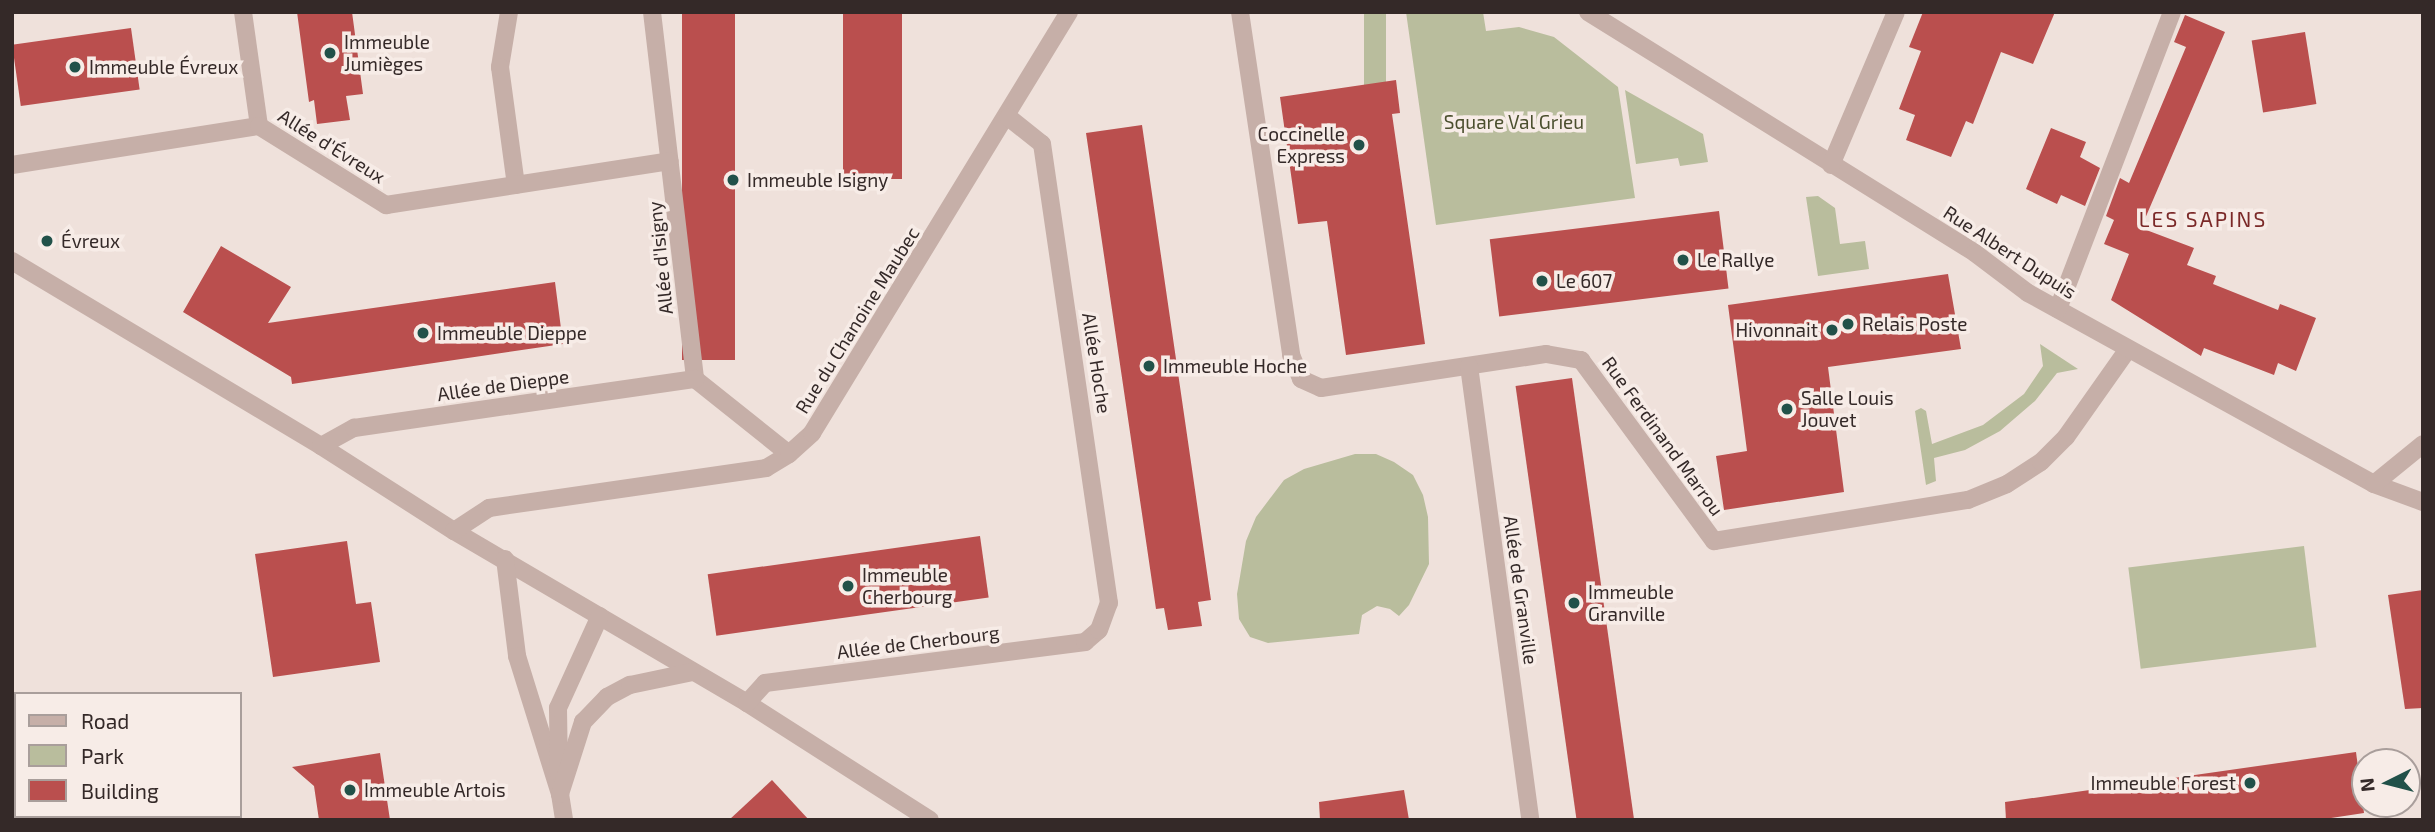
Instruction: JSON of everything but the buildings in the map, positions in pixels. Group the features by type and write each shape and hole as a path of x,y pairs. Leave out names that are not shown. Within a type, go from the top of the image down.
{"street":[{"path":"243,12 259,127"},
{"path":"509,12 500,67 516,185"},
{"name":"Allée d'Isigny","path":"652,12 695,379"},
{"name":"Rue du Chanoine Maubec","path":"454,531 489,508 766,468 789,454 812,433 1008,117 1069,12"},
{"name":"Rue Ferdinand Marrou","path":"1240,12 1292,355 1301,379 1321,388 1546,354 1581,360 1714,541 1968,500 2007,484 2041,462 2066,437 2128,349"},
{"name":"Rue Albert Dupuis","path":"1588,12 1975,253 2028,293 2374,484 2423,502"},
{"path":"1831,165 1896,12"},
{"path":"2058,309 2172,12"},
{"name":"Allée Hoche","path":"1008,117 1042,144 1110,603 1099,630"},
{"name":"Allée d'Évreux","path":"12,164 259,127 386,205 670,161"},
{"path":"12,261 321,446 454,531 747,703 930,820"},
{"name":"Allée de Granville","path":"1469,366 1530,820"},
{"path":"695,379 789,454"},
{"name":"Allée de Dieppe","path":"321,446 354,428 695,379"},
{"path":"2374,484 2423,444"},
{"path":"505,559 517,656 559,794 564,820"},
{"path":"559,794 558,708 600,616"},
{"name":"Allée de Cherbourg","path":"747,703 765,683 1085,642 1099,630"},
{"path":"559,794 583,722 607,696 630,685 692,672"}],"green space":[{"path":"1364,12 1386,12 1386,85 1364,85"},
{"name":"Square Val Grieu","path":"1406,12 1483,12 1486,31 1519,27 1554,37 1618,87 1635,198 1436,225"},
{"path":"1625,90 1703,134 1708,162 1680,166 1678,158 1636,164"},
{"path":"1818,196 1835,208 1840,244 1865,241 1869,269 1818,276 1806,197"},
{"path":"2040,344 2078,369 2057,373 2035,401 2000,431 1965,450 1934,458 1936,481 1926,485 1915,411 1921,408 1926,411 1932,444 1983,425 2024,394 2043,366"},
{"path":"1355,454 1376,454 1394,462 1413,475 1423,495 1428,517 1429,564 1409,605 1399,616 1390,609 1377,606 1362,615 1359,634 1268,643 1250,637 1239,619 1237,594 1246,541 1256,517 1284,480 1304,469"},
{"path":"2304,546 2316,647 2141,669 2128,568"}],"place":[{"name":"Immeuble Jumièges","path":"330,53"},
{"name":"Immeuble Évreux","path":"75,67"},
{"name":"Coccinelle Express","path":"1359,145"},
{"name":"Immeuble Isigny","path":"733,180"},
{"name":"Évreux","path":"47,241"},
{"name":"Le Rallye","path":"1683,260"},
{"name":"Le 607","path":"1542,281"},
{"name":"Relais Poste","path":"1848,324"},
{"name":"Hivonnait","path":"1832,330"},
{"name":"Immeuble Dieppe","path":"423,333"},
{"name":"Immeuble Hoche","path":"1149,366"},
{"name":"Salle Louis Jouvet","path":"1787,409"},
{"name":"Immeuble Cherbourg","path":"848,586"},
{"name":"Immeuble Granville","path":"1574,603"},
{"name":"Immeuble Forest","path":"2250,783"},
{"name":"Immeuble Artois","path":"350,790"}],"district":[{"name":"LES SAPINS","path":"2203,219"}]}
